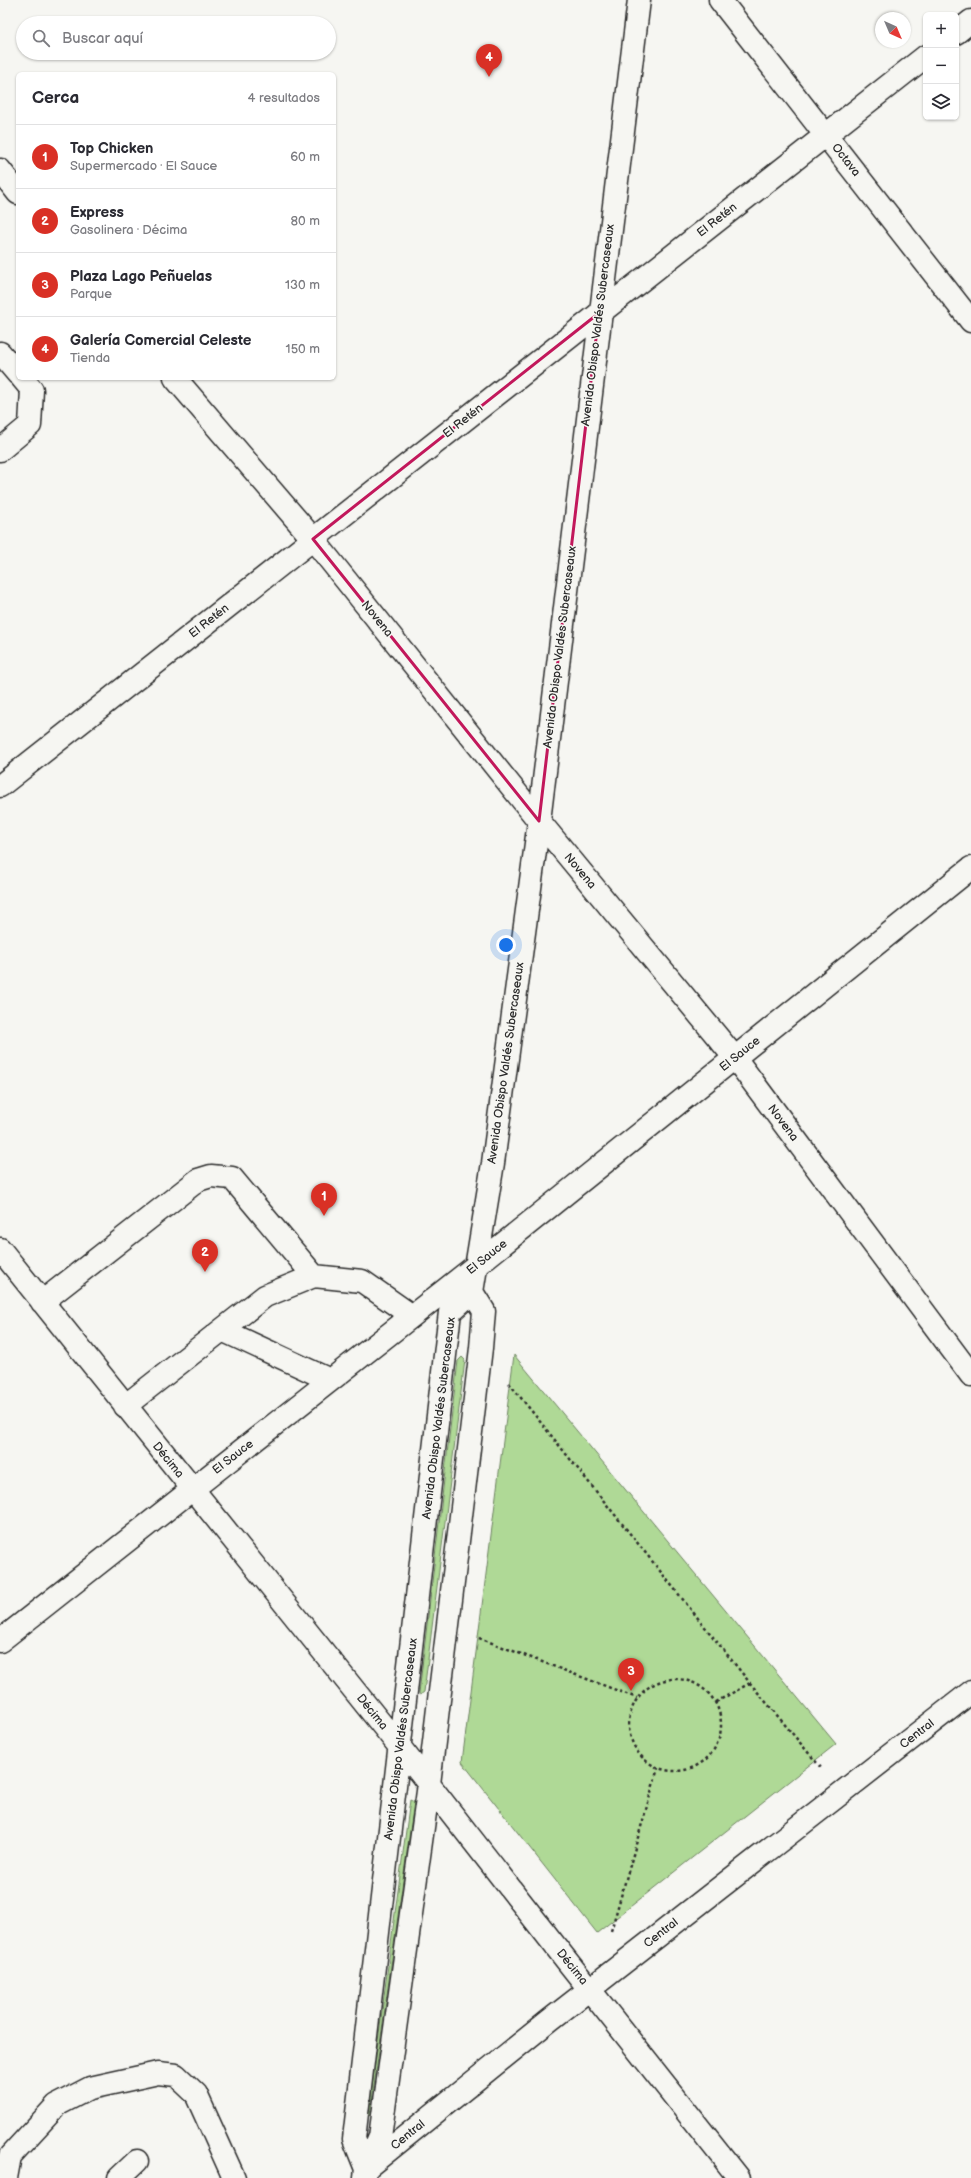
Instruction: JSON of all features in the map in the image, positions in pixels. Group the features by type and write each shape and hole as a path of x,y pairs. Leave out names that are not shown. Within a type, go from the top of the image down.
{"street":[{"name":"Avenida Obispo Valdés Subercaseaux","path":"361,2175 354,2139 450,1312 472,1292 478,1264 539,821 639,0"},
{"name":"Octava","path":"720,0 971,321"},
{"path":"959,30 971,21"},
{"name":"El Retén","path":"0,786 923,58"},
{"path":"0,170 16,191"},
{"path":"0,353 16,372"},
{"path":"0,450 30,425 32,390 24,380"},
{"name":"Novena","path":"178,380 313,539 539,821 735,1058 971,1375"},
{"name":"El Sauce","path":"0,1641 478,1264 971,868"},
{"path":"42,1302 198,1180 211,1176 232,1178 314,1276"},
{"name":"Décima","path":"0,1249 124,1406 399,1746 739,2178"},
{"path":"124,1406 265,1296 314,1276 362,1282 412,1316"},
{"path":"361,2175 380,2137 429,1784 481,1348 484,1311 472,1292"},
{"path":"222,1330 330,1380"},
{"name":"Central","path":"361,2175 590,1989 971,1692"},
{"path":"6,2178 10,2156 57,2105 90,2088 158,2073 176,2075 196,2094 234,2178"},
{"path":"119,2178 137,2161"}],"path":[{"path":"481,1348 750,1683 841,1792"},
{"path":"478,1638 637,1698"},
{"path":"677,1679 692,1682 706,1690 716,1702 721,1717 721,1733 716,1748 706,1760 693,1768 678,1772 658,1768 650,1764 639,1754 631,1741 629,1726 631,1712 637,1698 648,1688 661,1681 677,1679"},
{"path":"716,1702 750,1683"},
{"path":"611,1932 658,1768"}],"highlighted area":[{"path":"599,313 539,821 313,539"}],"green space":[{"path":"514,1355 836,1744 597,1933 462,1762"},
{"path":"462,1357 465,1360 424,1692 420,1695 419,1693 458,1361"},
{"path":"410,1800 414,1802 370,2115 368,2117"}],"place":[{"name":"Galería Comercial Celeste","path":"489,77"},
{"name":"Top Chicken","path":"324,1216"},
{"name":"Express","path":"205,1272"},
{"name":"Plaza Lago Peñuelas","path":"631,1691"}]}
